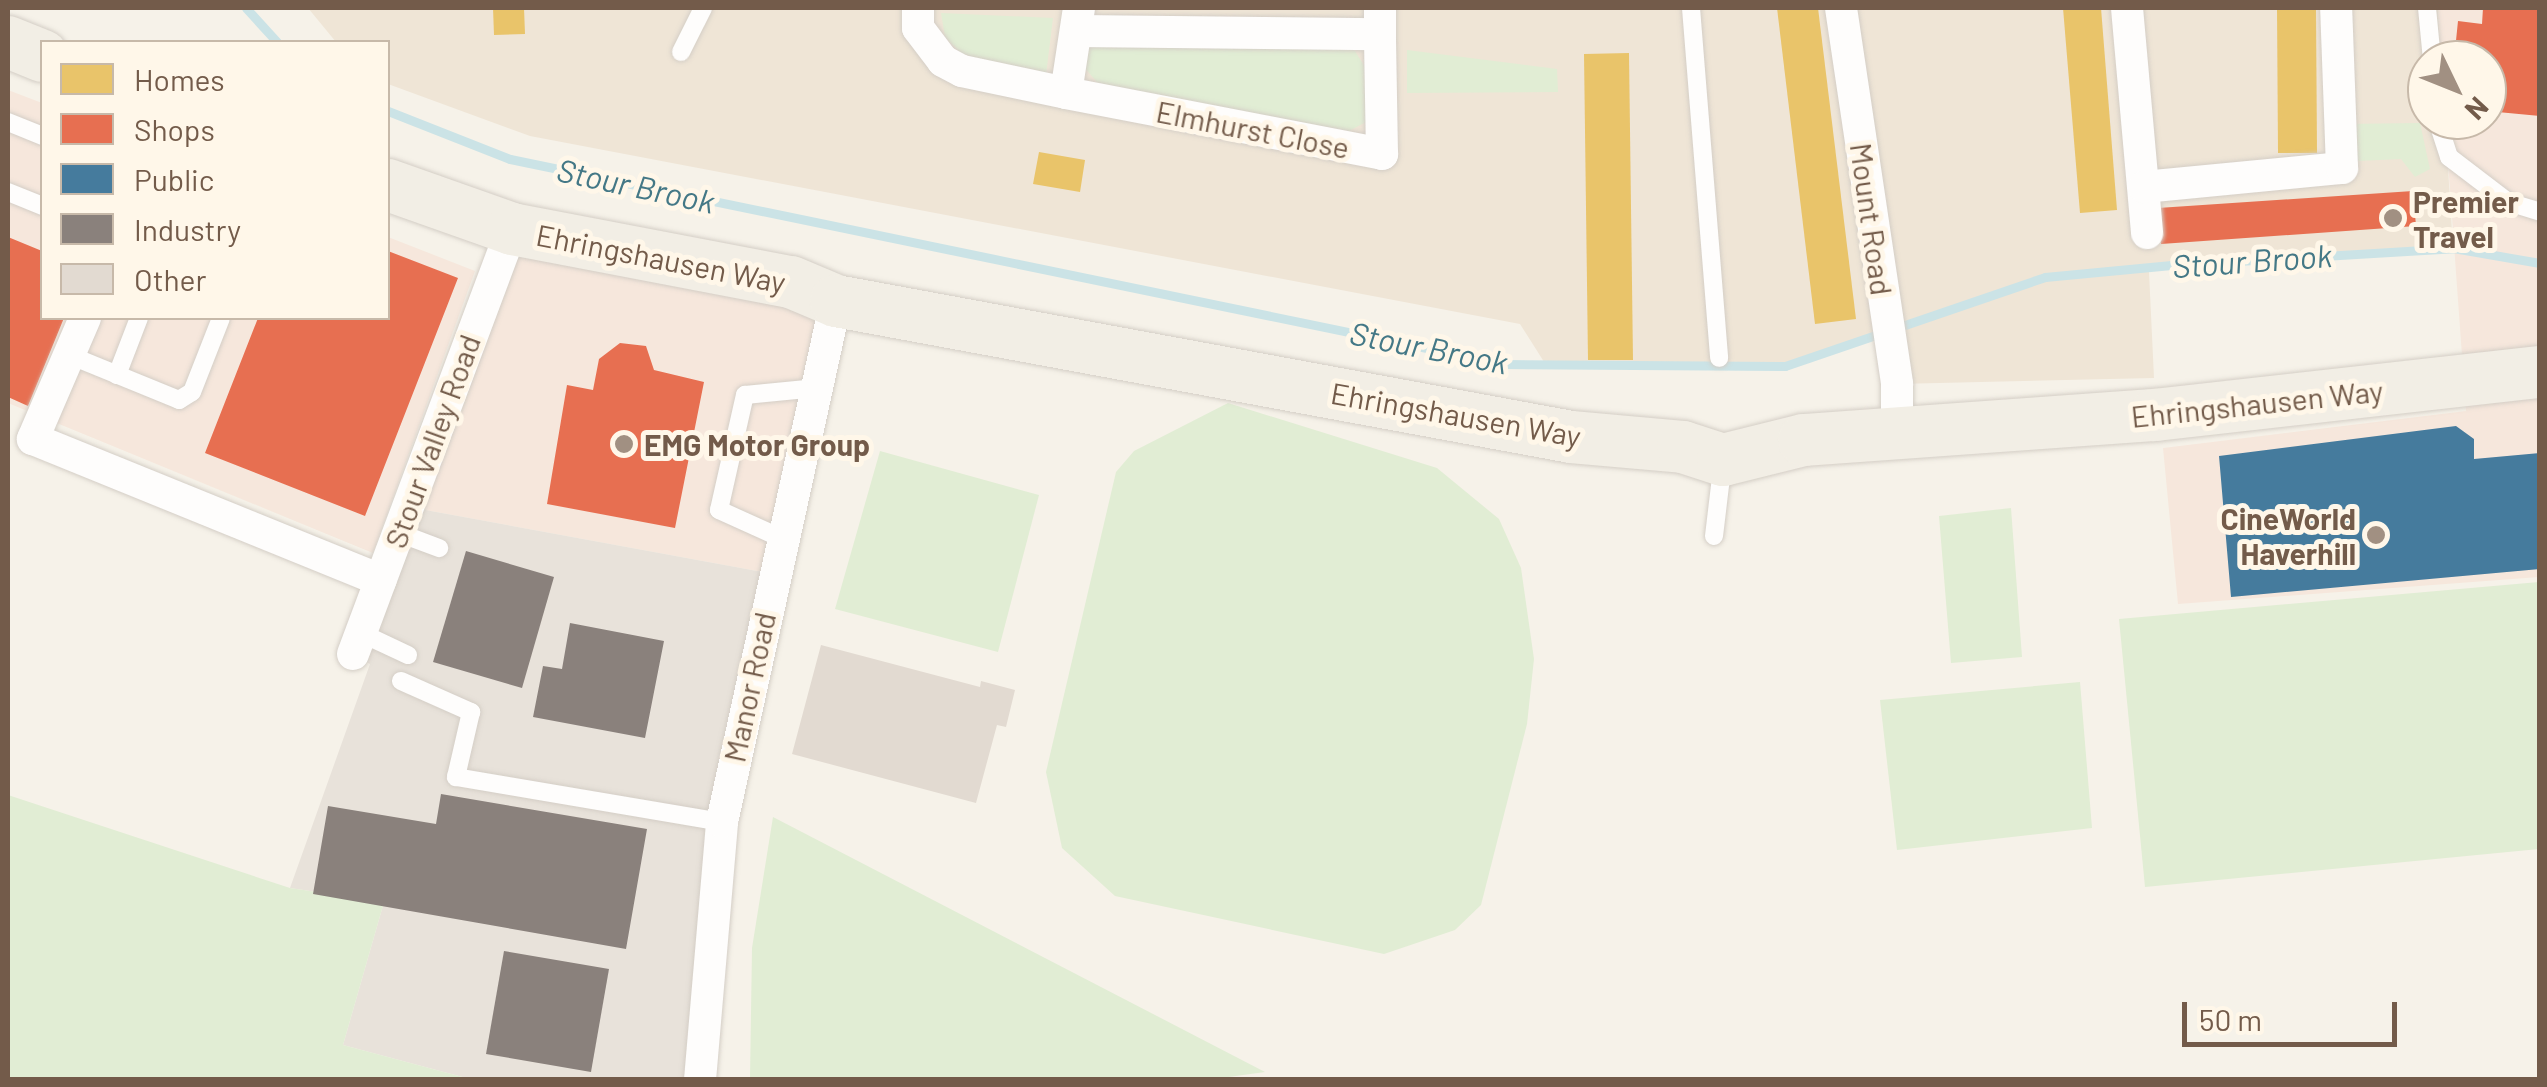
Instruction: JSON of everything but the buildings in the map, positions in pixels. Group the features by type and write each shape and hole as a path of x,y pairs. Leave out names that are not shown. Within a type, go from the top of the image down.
{"main road":[{"path":"8,42 40,55"},
{"name":"Ehringshausen Way","path":"390,185 512,228 790,282 836,300 1571,437 1683,447 1723,460 1804,440 2155,416 2540,372"}],"street":[{"name":"Elmhurst Close","path":"918,8 918,28 944,61 962,71 1066,94 1382,154 1380,21 1079,19 1066,94"},
{"name":"Mount Road","path":"1841,8 1895,371 1896,431"},
{"path":"2127,8 2146,233"},
{"path":"2144,186 2342,168 2336,8"},
{"name":"Stour Valley Road","path":"357,644 512,228"},
{"name":"Manor Road","path":"700,1080 722,822 836,300"},
{"path":"84,320 33,439 381,580"}],"lane":[{"path":"680,52 703,8"},
{"path":"1691,8 1720,358"},
{"path":"2427,8 2430,40"},
{"path":"8,122 40,135"},
{"path":"2443,140 2449,157 2508,202 2540,212"},
{"path":"8,192 40,205"},
{"path":"117,375 139,320"},
{"path":"69,355 187,398 220,320"},
{"path":"782,538 718,510 745,395 817,388"},
{"path":"1714,536 1723,460"},
{"path":"399,533 439,548"},
{"path":"357,644 408,655"},
{"path":"401,681 471,712 456,777 722,822"}],"shaded area":[{"path":"308,8 2438,8 2440,40 2407,40 2407,140 2446,140 2453,248 2171,265 2149,272 2154,378 1897,384 1888,331 1785,366 1546,365 1520,324 530,136 390,85 390,40 334,40"},
{"path":"2438,8 2539,8 2539,577 2178,604 2163,448 2466,411 2446,140 2507,140 2507,40 2440,40"},
{"path":"8,90 40,102 40,320 390,320 390,238 475,271 373,553 8,403"},
{"path":"512,229 836,301 773,574 409,507"},
{"path":"409,507 773,574 685,1079 470,1079 343,1045 384,902 290,888 370,664 353,654"}],"green space":[{"path":"941,13 1053,18 1046,75 969,61 945,37"},
{"path":"1091,44 1351,45 1369,73 1366,122 1349,131 1102,88 1084,67 1082,55"},
{"path":"1407,50 1557,69 1558,92 1407,93"},
{"path":"2407,123 2407,140 2424,140 2430,169 2415,177 2401,159 2358,161 2351,154 2345,124"},
{"path":"1228,403 1437,468 1499,519 1521,568 1534,659 1527,724 1481,905 1455,930 1384,954 1115,896 1062,848 1046,772 1116,472 1134,451"},
{"path":"880,451 1039,495 998,652 835,609"},
{"path":"2011,508 2022,657 1951,663 1939,516"},
{"path":"2539,582 2539,849 2145,887 2119,619"},
{"path":"2080,682 2092,828 1897,850 1880,700"},
{"path":"8,795 290,888 384,902 343,1045 470,1079 8,1080"},
{"path":"773,817 1265,1072 1207,1080 750,1079 752,948"}],"waterway":[{"name":"Stour Brook","path":"246,8 275,40"},
{"name":"Stour Brook","path":"390,112 510,159 1503,364 1785,366 2045,277 2171,265 2453,248 2540,263"}],"place":[{"name":"Premier Travel","path":"2393,218"},
{"name":"EMG Motor Group","path":"624,444"},
{"name":"CineWorld Haverhill","path":"2376,535"}]}
